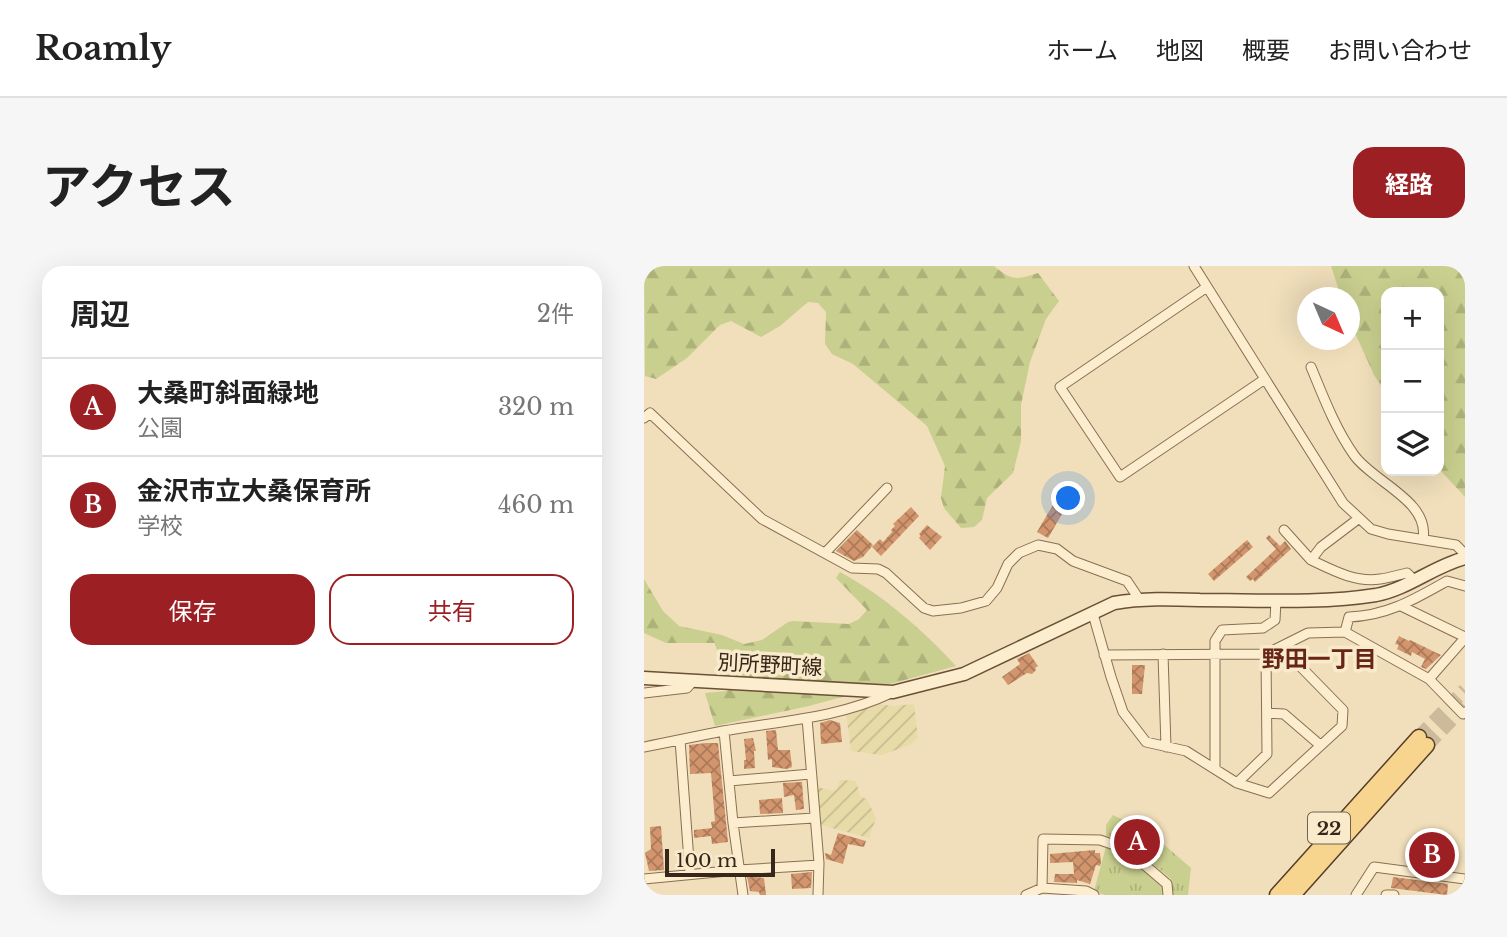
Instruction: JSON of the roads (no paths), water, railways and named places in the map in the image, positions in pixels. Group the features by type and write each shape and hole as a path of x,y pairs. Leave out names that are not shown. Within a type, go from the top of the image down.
{"main road":[{"name":"別所野町線","path":"644,678 893,692 964,674 1114,603 1139,599 1276,600 1380,594 1398,589 1446,563 1465,556"},
{"name":"22","path":"1266,895 1352,804 1395,763 1423,741 1362,827 1306,895"},
{"name":"22","path":"1277,895 1395,763"},
{"name":"22","path":"1293,895 1395,780"}],"street":[{"path":"1194,266 1343,503 1371,529 1457,545 1465,556"},
{"path":"1207,287 1060,387 1120,477 1265,379"},
{"path":"1311,366 1333,419 1355,457 1416,510 1425,527 1423,540"},
{"path":"644,418 650,413 671,430 762,519 852,568 878,569 886,573 924,608 933,611 961,608 986,601 997,588 1008,564 1019,553 1038,545 1057,549 1073,561 1127,581 1139,599"},
{"path":"826,552 887,488"},
{"path":"1311,560 1321,547 1358,519"},
{"path":"1284,530 1311,560 1329,569 1359,579 1378,580 1407,573 1414,580"},
{"path":"1345,632 1349,617 1370,616 1401,606 1447,581 1465,586"},
{"path":"1215,768 1215,641 1223,630 1263,628 1275,620 1276,600"},
{"path":"1401,606 1465,638 1429,679"},
{"path":"1093,614 1123,712 1146,742 1186,751 1237,783 1269,793 1342,726 1343,710 1296,662 1287,644"},
{"path":"1104,655 1266,654 1308,633 1345,632 1429,679 1464,714"},
{"path":"1163,654 1166,747"},
{"path":"1237,783 1266,754 1266,654"},
{"path":"644,693 687,688 695,680"},
{"path":"644,747 866,705 893,692"},
{"path":"1267,713 1284,714 1320,744"},
{"path":"807,718 819,865 818,895"},
{"path":"724,731 743,895"},
{"path":"680,740 690,874"},
{"path":"729,781 811,774"},
{"path":"733,823 814,818"},
{"path":"1042,888 1043,839 1100,840 1126,849 1167,884 1168,895"},
{"path":"644,879 819,865"},
{"path":"1356,895 1374,867 1465,879"},
{"path":"1026,895 1042,888 1086,891 1094,895"},
{"path":"1386,895 1394,895"}],"tunnel":[{"path":"1419,737 1465,690"},
{"path":"1427,745 1465,706"}],"place":[{"name":"大桑町斜面緑地","path":"1137,842"},
{"name":"金沢市立大桑保育所","path":"1432,855"}],"district":[{"name":"野田一丁目","path":"1319,659"}]}
